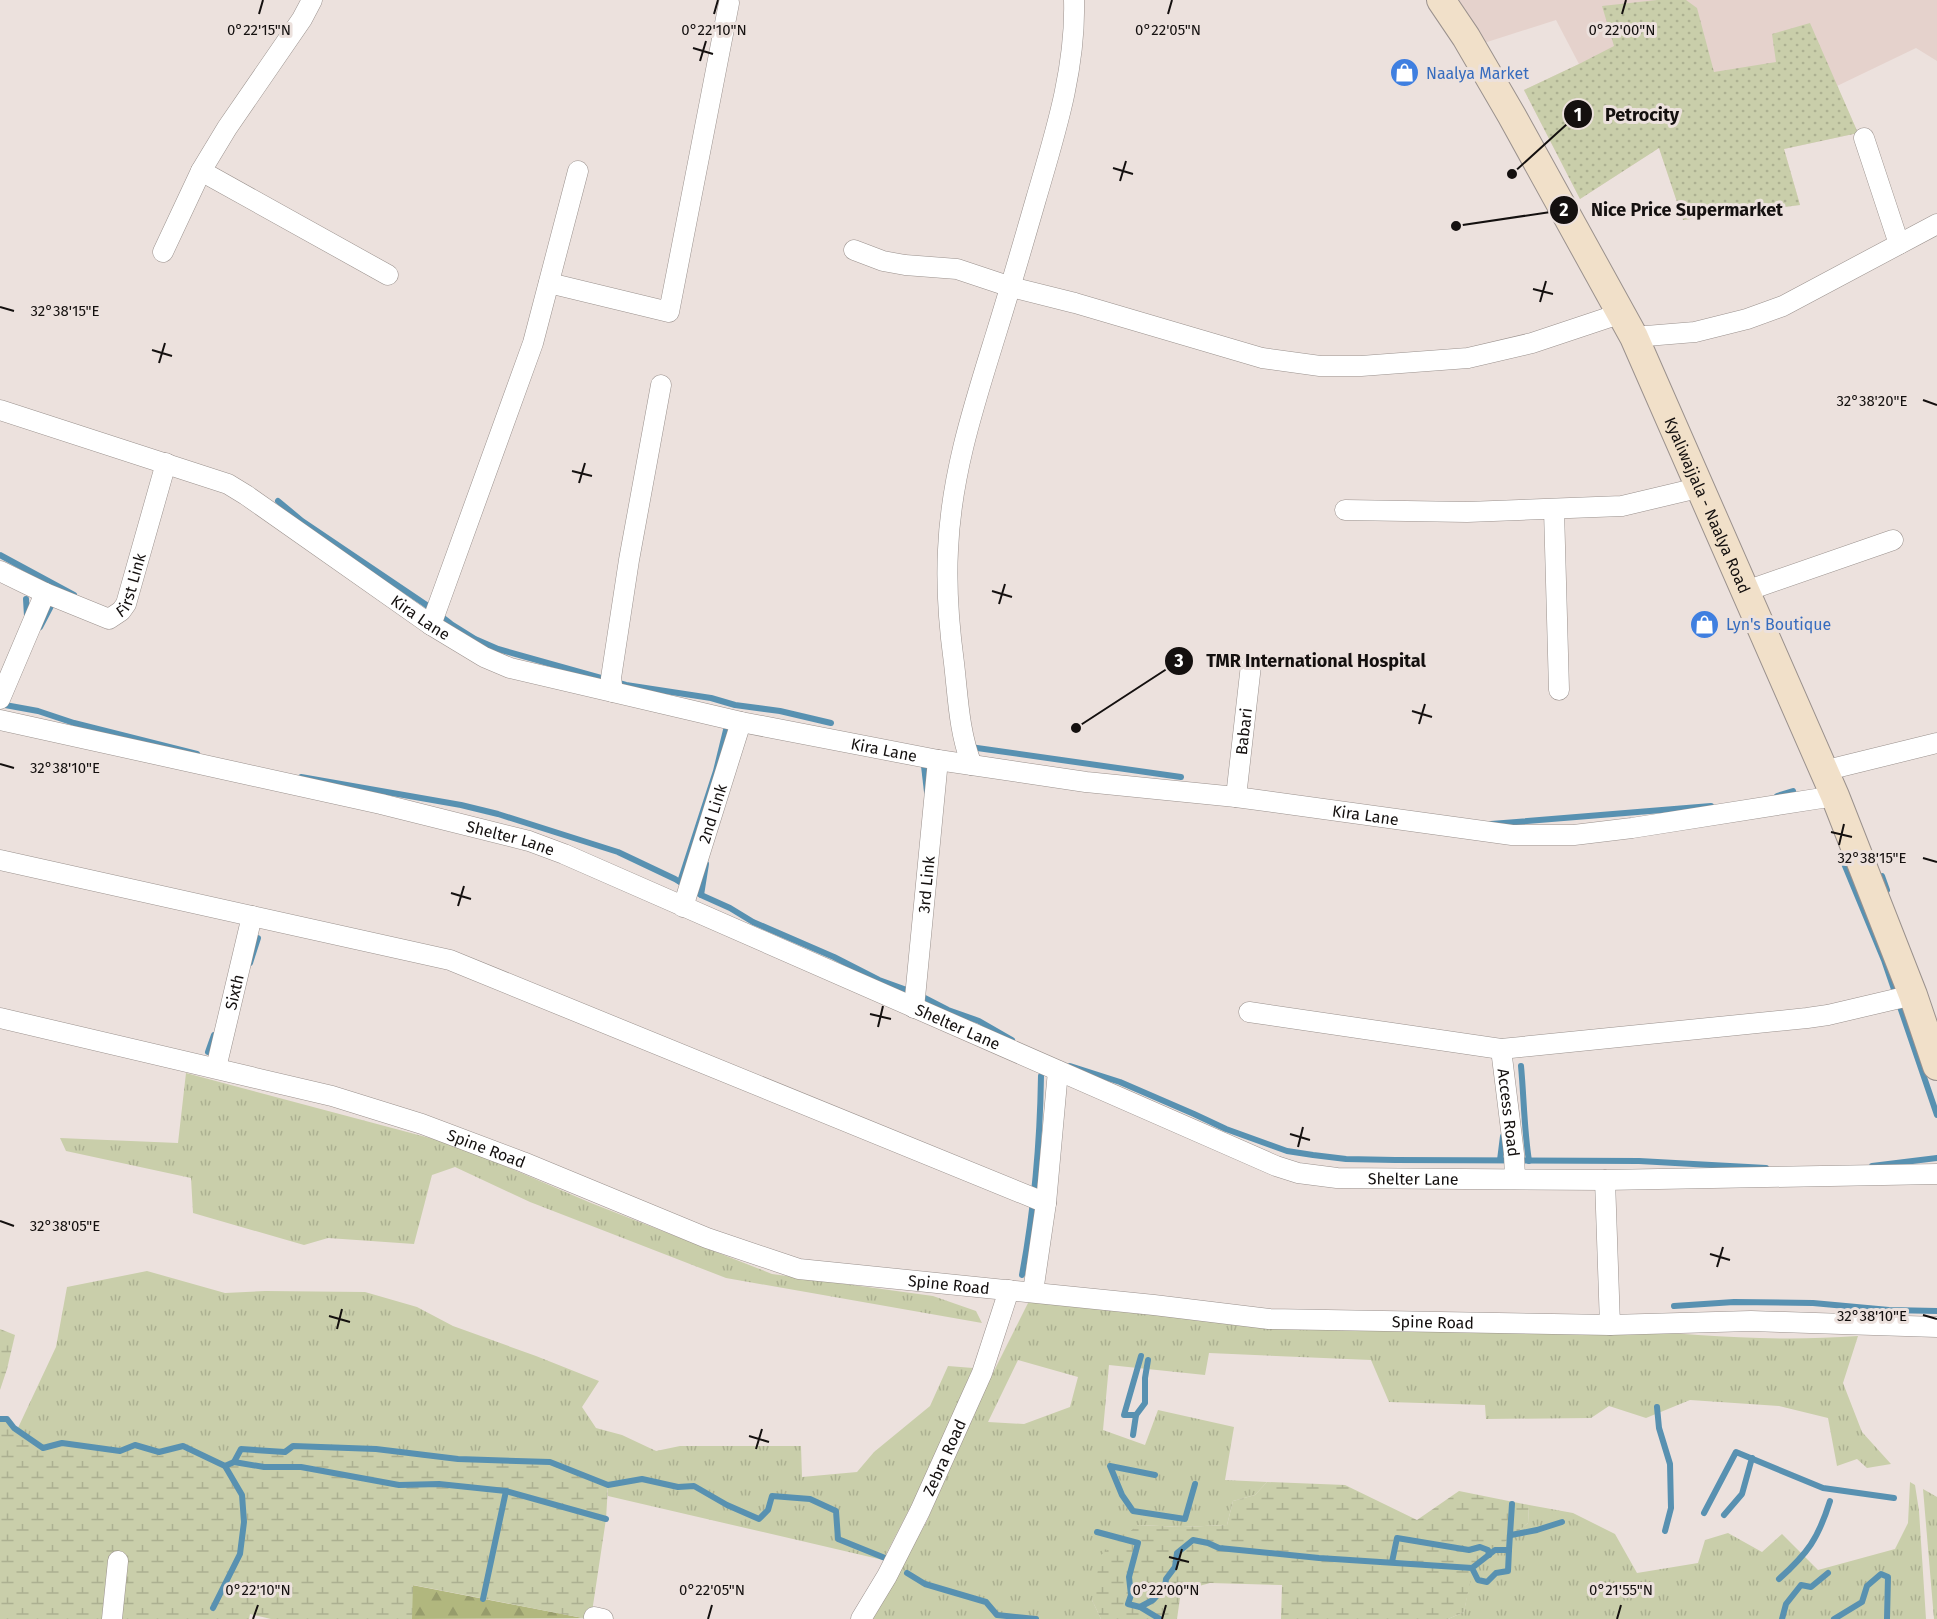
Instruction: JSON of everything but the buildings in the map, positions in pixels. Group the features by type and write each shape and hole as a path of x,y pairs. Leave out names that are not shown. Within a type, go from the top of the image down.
{"main road":[{"name":"Kyaliwajjala - Naalya Road","path":"1441,0 1466,37 1628,325 1702,487 1829,783 1903,997 1937,1066"}],"street":[{"path":"163,252 201,171 227,128 302,19 312,0"},
{"path":"972,765 964,746 948,593 948,550 958,472 967,426 1011,288 1059,122 1069,76 1074,36 1074,0"},
{"path":"549,283 669,312 729,3"},
{"path":"1864,138 1899,244"},
{"path":"201,171 388,275"},
{"path":"434,617 533,343 578,171"},
{"path":"854,250 883,261 957,269 1011,288 1075,303 1262,358 1320,366 1372,365 1468,358 1628,325 1695,332 1746,319 1784,306 1937,224"},
{"path":"612,684 629,560 661,385"},
{"name":"Kira Lane","path":"0,410 228,484 434,617 483,657 510,668 612,684 741,722 938,760 1086,782 1236,797 1512,835 1574,835 1632,828 1829,783 1937,743"},
{"name":"First Link","path":"0,572 109,619 121,611 126,604 166,463"},
{"path":"1345,510 1467,512 1622,506 1702,487"},
{"path":"1554,510 1559,690"},
{"path":"1746,591 1893,540"},
{"path":"0,699 45,593"},
{"name":"Babari","path":"1236,797 1251,665"},
{"name":"Shelter Lane","path":"0,720 381,804 529,841 688,895 914,1008 1275,1166 1298,1173 1337,1178 1515,1167 1605,1180 1937,1174"},
{"name":"2nd Link","path":"688,895 741,722"},
{"name":"3rd Link","path":"914,1008 938,760"},
{"path":"0,860 450,960 1037,1200"},
{"name":"Sixth","path":"216,1068 252,916"},
{"path":"1250,1012 1501,1049 1807,1018 1903,997"},
{"name":"Spine Road","path":"0,1018 332,1096 422,1124 534,1166 707,1238 799,1269 1033,1292 1269,1319 1610,1325 1751,1322 1937,1327"},
{"name":"Access Road","path":"1501,1049 1515,1167"},
{"path":"1033,1292 1037,1200 1058,1071"},
{"path":"1605,1180 1610,1325"},
{"name":"Zebra Road","path":"861,1619 887,1576 934,1479 982,1372 1009,1290"},
{"path":"112,1619 118,1561"}],"shaded area":[{"path":"1459,0 1937,0 1937,61 1916,48 1837,86 1858,133 1784,149 1800,205 1683,220 1659,148 1580,199 1524,90 1579,64 1556,20 1484,43"}],"green space":[{"path":"1657,0 1686,0 1697,8 1714,72 1776,62 1772,34 1810,23 1858,133 1784,149 1800,205 1683,220 1659,148 1580,199 1524,90 1614,46 1602,6"},
{"path":"186,1073 456,1145 591,1203 772,1274 933,1296 976,1311 982,1323 726,1278 530,1202 455,1167 432,1175 414,1244 328,1238 304,1245 193,1213 191,1178 66,1151 60,1138 178,1143"},
{"path":"147,1271 225,1293 365,1292 417,1307 453,1326 599,1381 582,1407 596,1428 622,1435 656,1451 680,1446 801,1446 802,1477 857,1472 874,1452 930,1406 948,1366 973,1368 928,1473 883,1560 608,1496 608,1485 458,1459 376,1449 285,1452 241,1449 234,1462 225,1466 183,1446 159,1452 135,1445 120,1451 62,1443 43,1448 17,1430 56,1347 67,1287"},
{"path":"1030,1299 1616,1328 1737,1337 1858,1336 1843,1383 1862,1432 1891,1464 1867,1468 1857,1459 1837,1466 1828,1418 1779,1406 1690,1400 1646,1418 1609,1406 1591,1418 1486,1419 1485,1405 1389,1402 1371,1360 1209,1353 1205,1375 1109,1365 1103,1430 1145,1445 1158,1410 1234,1427 1225,1480 1267,1482 1255,1495 1233,1501 1227,1525 1182,1527 1138,1525 1092,1600 1101,1619 869,1619 926,1523 970,1419","holes":["1018,1360 1078,1377 1070,1407 1024,1424 988,1422"]},
{"path":"0,1329 15,1335 0,1390"},
{"path":"0,1417 7,1419 17,1430 43,1448 62,1443 120,1451 135,1445 159,1452 183,1446 225,1466 234,1462 241,1449 285,1452 293,1446 376,1449 458,1459 550,1462 608,1485 606,1519 592,1612 583,1618 413,1585 412,1619 271,1619 250,1614 249,1619 0,1619"},
{"path":"1267,1482 1345,1485 1417,1520 1459,1491 1529,1505 1528,1523 1473,1568 1464,1612 1448,1619 1281,1619 1282,1585 1210,1583 1181,1591 1177,1619 1101,1619 1092,1600 1101,1555 1138,1525 1182,1527 1227,1525 1233,1501 1255,1495"},
{"path":"1910,1482 1915,1485 1919,1511 1926,1619 1448,1619 1464,1612 1472,1568 1528,1523 1529,1505 1573,1513 1615,1534 1637,1573 1698,1563 1705,1540 1728,1533 1762,1552 1782,1534 1818,1570 1895,1549 1908,1523"},
{"path":"1923,1489 1937,1497 1937,1619 1934,1619"},
{"path":"412,1585 583,1618 412,1619"}],"waterway":[{"path":"278,501 302,521 451,624 475,639 498,649 626,685 711,698 735,705 780,711 831,723"},
{"path":"0,555 74,595"},
{"path":"26,599 27,616"},
{"path":"40,627 51,606"},
{"path":"5,701 5,705 38,711 74,723 197,754"},
{"path":"680,882 716,771 726,730"},
{"path":"970,747 1181,777"},
{"path":"924,766 927,792"},
{"path":"301,777 461,805 498,814 618,852 675,879 753,922 834,957 879,980 979,1021 1012,1040"},
{"path":"1777,796 1793,791"},
{"path":"1491,824 1711,806"},
{"path":"1843,861 1884,960 1937,1115"},
{"path":"701,895 706,864"},
{"path":"1882,876 1887,890"},
{"path":"250,963 258,938"},
{"path":"208,1052 214,1035"},
{"path":"1070,1066 1120,1082 1226,1129 1287,1151 1313,1155 1346,1159 1395,1160 1639,1161 1766,1168"},
{"path":"1521,1066 1529,1161"},
{"path":"1022,1275 1036,1176 1041,1076"},
{"path":"1500,1160 1503,1136"},
{"path":"1872,1166 1937,1158"},
{"path":"1674,1306 1734,1302 1813,1303 1889,1310 1937,1311"},
{"path":"1136,1415 1124,1415 1141,1356"},
{"path":"1133,1435 1136,1415 1145,1403 1148,1360"},
{"path":"1657,1407 1659,1428 1670,1464 1671,1508 1665,1531"},
{"path":"0,1419 7,1419 14,1428 43,1448 62,1443 120,1451 135,1445 159,1452 183,1446 225,1466 234,1462 241,1449 285,1452 293,1446 376,1449 458,1459 550,1462 608,1485 642,1479 678,1487 694,1486 727,1505 759,1519 768,1510 772,1496 810,1499 836,1511 838,1539 885,1558"},
{"path":"1704,1513 1736,1452 1823,1488 1894,1498"},
{"path":"1724,1515 1742,1494 1752,1458"},
{"path":"234,1462 264,1467 301,1467 399,1485 439,1484 506,1491 606,1519"},
{"path":"213,1608 240,1554 244,1522 242,1495 225,1466"},
{"path":"1155,1475 1110,1466 1122,1495 1133,1511 1185,1519 1195,1484"},
{"path":"483,1599 506,1491"},
{"path":"1779,1579 1798,1561 1811,1544 1821,1526 1830,1501"},
{"path":"1509,1550 1512,1504"},
{"path":"1511,1535 1562,1522"},
{"path":"1097,1532 1138,1543 1129,1577 1131,1595 1128,1604 1140,1607"},
{"path":"1392,1562 1397,1538 1469,1550 1480,1547 1488,1550 1489,1555"},
{"path":"1160,1619 1140,1607 1153,1600 1165,1587 1166,1579 1175,1567 1177,1553 1193,1540 1219,1548 1319,1558 1472,1568 1478,1580 1487,1582 1496,1573 1508,1571 1509,1550 1495,1550 1472,1568"},
{"path":"907,1573 925,1584 986,1602 997,1615 1036,1619"},
{"path":"1782,1619 1786,1604 1801,1585 1811,1587 1828,1573"},
{"path":"1834,1619 1862,1602 1867,1586 1881,1574 1888,1577 1887,1619"}],"place":[{"name":"Naalya Market","path":"1405,73"},
{"name":"Petrocity","path":"1512,174"},
{"name":"Nice Price Supermarket","path":"1456,226"},
{"name":"Lyn's Boutique","path":"1705,624"},
{"name":"TMR International Hospital","path":"1076,728"}]}
